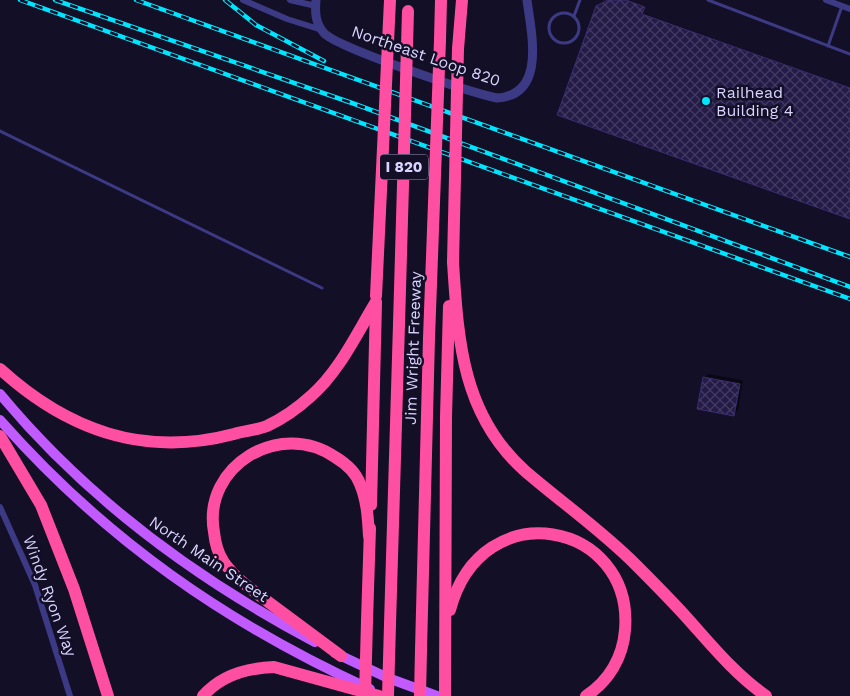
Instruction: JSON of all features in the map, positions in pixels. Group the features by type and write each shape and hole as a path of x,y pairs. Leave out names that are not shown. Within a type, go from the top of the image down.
{"highway":[{"path":"365,696 376,299 390,0"},
{"name":"Jim Wright Freeway","path":"420,696 429,338 441,0"},
{"path":"462,0 458,48 453,262 458,334 463,363 471,389 483,415 505,450 524,470 590,523 633,562 688,619 720,657 742,679 766,696"},
{"name":"Jim Wright Freeway","path":"386,696 390,624 409,6"},
{"path":"445,696 447,359 449,290 453,262"},
{"path":"0,369 23,390 55,411 100,433 163,444 218,438 267,425 312,395 336,367 376,299"},
{"path":"0,436 41,504 74,589 108,696"},
{"path":"341,656 248,587 223,560 213,526 217,494 228,474 249,454 276,444 307,444 319,448 340,460 360,482 365,498 370,536"},
{"path":"446,658 450,609 461,579 482,554 494,544 516,536 539,533 564,538 583,546 602,561 611,572 625,605 624,640 619,657 610,673 586,696"},
{"path":"203,696 230,676 259,668 274,667 379,696"}],"main road":[{"name":"North Main Street","path":"0,394 51,449 132,524 226,591 341,656 388,678 437,696"},
{"name":"North Main Street","path":"0,420 72,495 115,532 181,583 258,633 386,696"}],"street":[{"path":"243,0 287,19 322,30"},
{"path":"290,0 316,3 315,15 322,30"},
{"name":"Northeast Loop 820","path":"322,30 332,39 363,52 486,96 506,97 520,90 526,81 534,58 527,0"},
{"path":"826,0 850,9"},
{"name":"Windy Ryon Way","path":"0,507 35,585 70,696"}],"lane":[{"path":"574,16 564,13 555,16 549,29 553,38 567,42 575,38 579,29 574,16 580,0"},
{"path":"708,0 850,54"},
{"path":"828,46 842,6"},
{"path":"0,132 322,288"}],"building":[{"name":"Railhead Building 4","path":"608,0 626,0 645,7 642,14 850,88 850,219 557,115 596,6"},
{"path":"703,377 740,384 734,416 697,409"}],"railway":[{"path":"20,0 850,299"},
{"path":"55,0 352,103 850,287"},
{"path":"136,0 850,257"},
{"path":"225,0 256,25 324,61"}],"place":[{"name":"Railhead Building 4","path":"706,101"}]}
